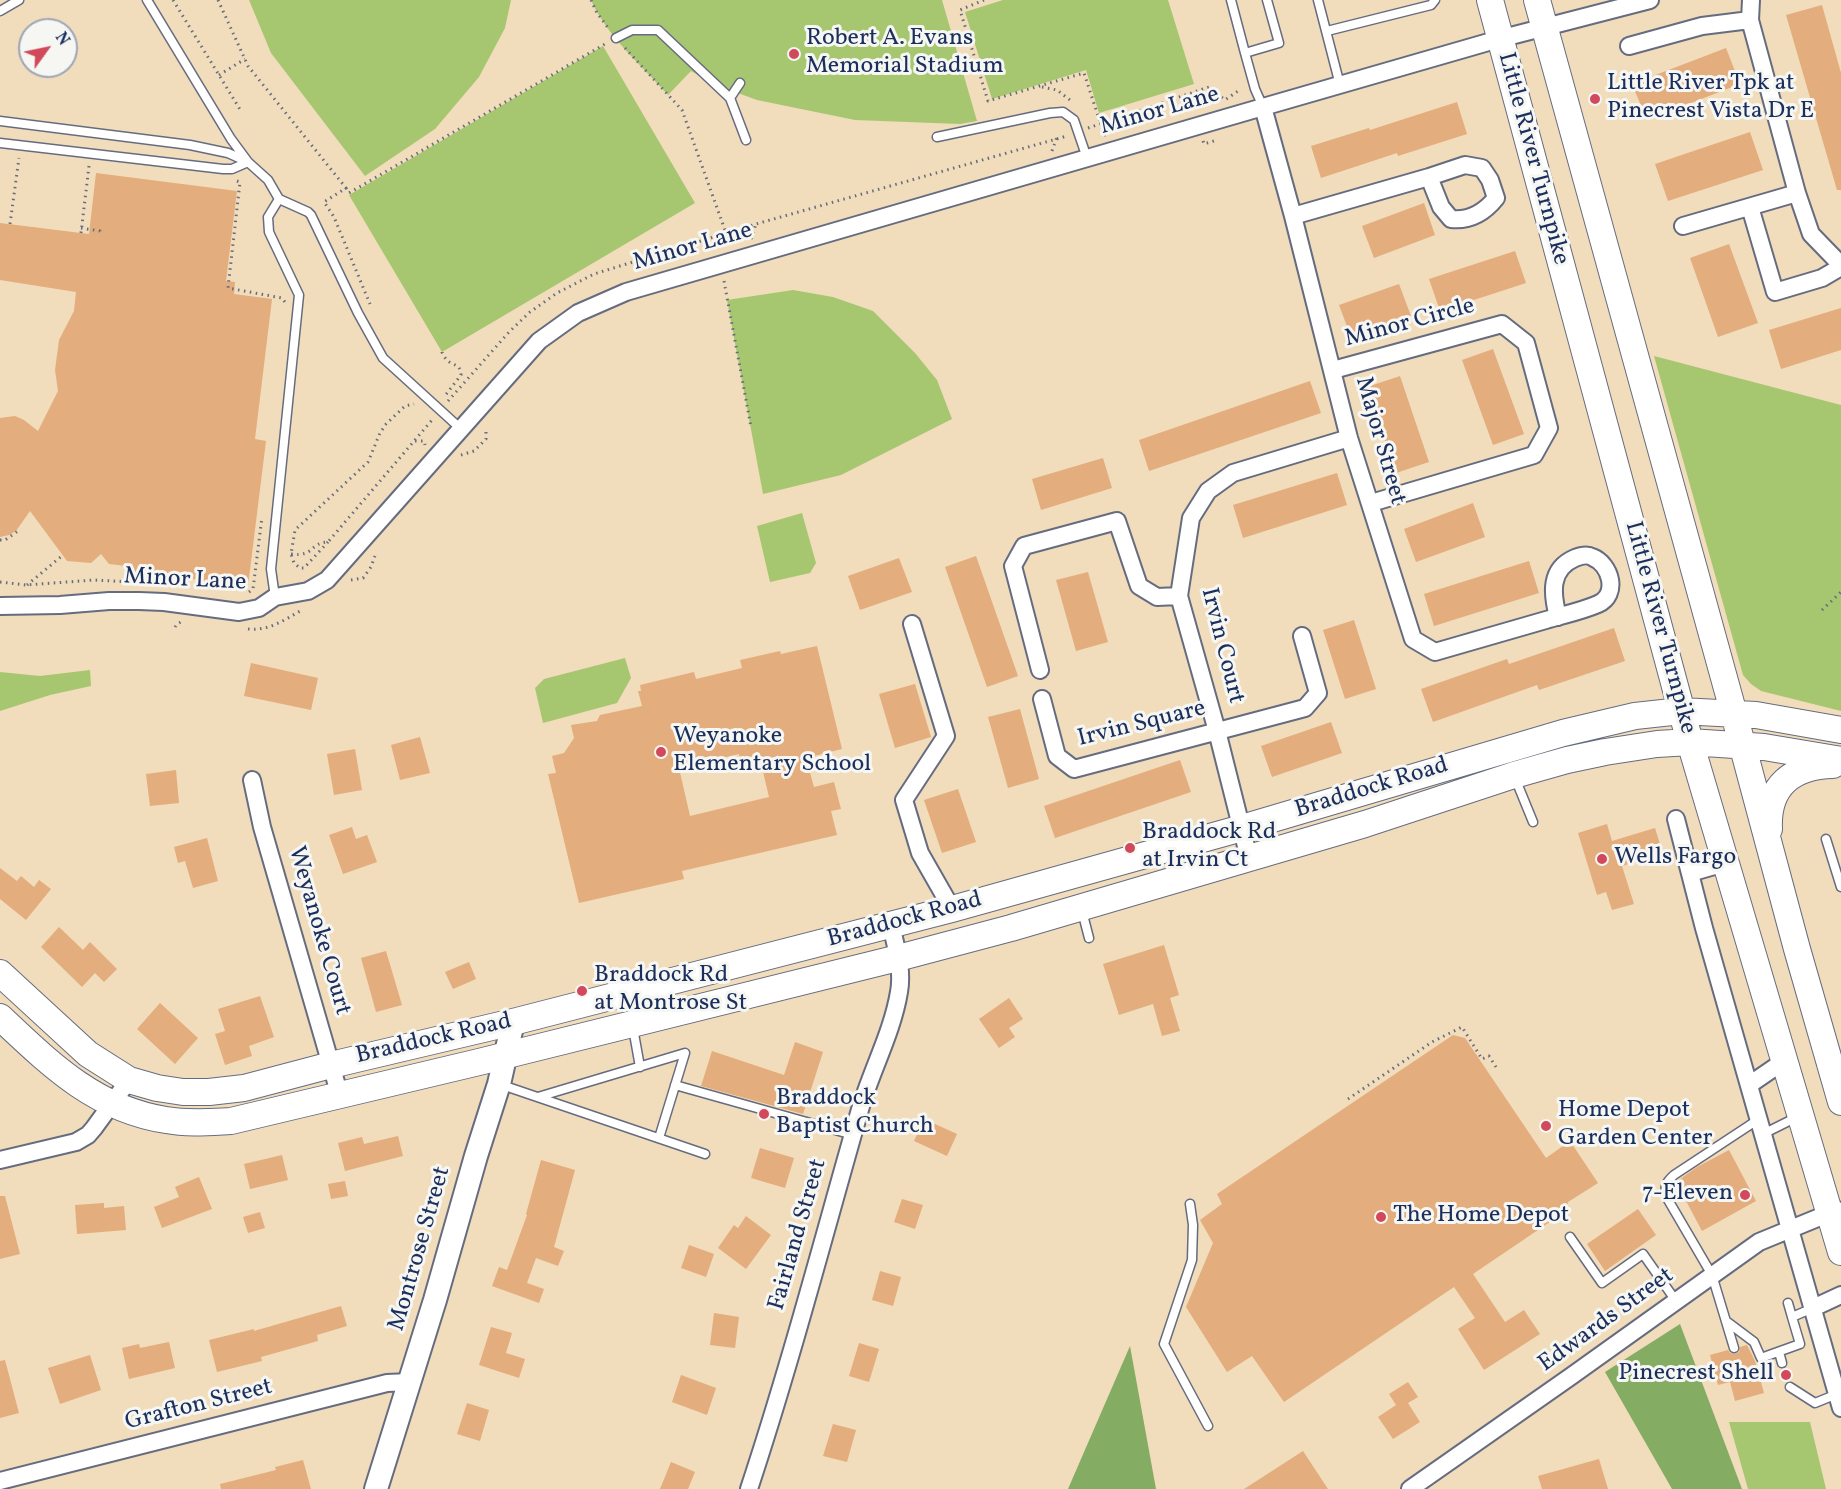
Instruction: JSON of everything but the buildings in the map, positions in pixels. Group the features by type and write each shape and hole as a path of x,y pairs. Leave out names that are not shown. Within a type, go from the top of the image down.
{"main road":[{"name":"Little River Turnpike","path":"1490,0 1681,711 1784,1061 1835,1211 1841,1252"},
{"name":"Little River Turnpike","path":"1537,0 1841,1102"},
{"name":"Braddock Road","path":"0,973 88,1054 129,1080 183,1092 244,1088 513,1022 952,909 1242,828 1563,733 1635,716 1681,711 1756,715 1841,730"},
{"name":"Braddock Road","path":"0,1017 70,1080 112,1104 142,1116 168,1121 195,1123 231,1121 505,1056 898,958 1081,908 1365,824 1567,760 1657,744 1690,742 1764,747 1841,760"},
{"path":"1771,851 1769,823 1772,805 1781,785 1802,769 1817,765 1841,765"}],"street":[{"name":"Minor Lane","path":"0,606 109,601 164,602 240,612 259,608 275,597 308,591 327,580 539,341 578,313 626,292 1263,106 1499,39 1650,0"},
{"path":"1750,207 1775,292 1822,278 1841,266 1811,234 1797,193 1750,20 1751,0"},
{"path":"1629,46 1702,26 1750,20"},
{"name":"Major Street","path":"1263,106 1334,370 1349,438 1413,639 1435,652 1558,617"},
{"path":"1293,216 1430,177"},
{"path":"1683,226 1797,193"},
{"name":"Minor Circle","path":"1334,370 1502,324 1526,343 1549,428 1534,455 1371,503"},
{"name":"Irvin Court","path":"1249,858 1217,731 1179,596 1191,518 1208,491 1233,473 1349,438"},
{"path":"1040,670 1013,566 1024,546 1117,521 1139,586 1157,597 1179,596"},
{"path":"912,624 946,736 904,800 920,853 952,909"},
{"name":"Irvin Square","path":"1042,699 1057,756 1074,769 1305,708 1318,693 1302,636"},
{"name":"Weyanoke Court","path":"252,780 262,827 339,1096"},
{"path":"1676,819 1749,1085 1840,1398"},
{"path":"1690,873 1725,862"},
{"name":"Fairland Street","path":"749,1489 821,1250 860,1110 900,990 898,958 891,925"},
{"name":"Montrose Street","path":"376,1489 499,1084 513,1022"},
{"path":"1749,1085 1784,1061"},
{"path":"0,1160 76,1143 88,1135 129,1080"},
{"name":"Edwards Street","path":"1410,1489 1759,1242 1835,1211"},
{"path":"1813,1308 1841,1295"},
{"name":"Grafton Street","path":"0,1481 387,1383 410,1382"}],"lane":[{"path":"0,11 18,0"},
{"path":"147,0 231,139 248,162 268,180 279,199 311,215 358,313 383,358 462,429"},
{"path":"1232,0 1255,89 1263,106"},
{"path":"1245,53 1279,43 1267,0"},
{"path":"1318,0 1340,85"},
{"path":"1327,31 1431,5 1435,0"},
{"path":"616,38 632,30 658,30 730,98 746,140"},
{"path":"730,98 740,83"},
{"path":"937,137 1050,112 1062,112 1074,120 1087,158"},
{"path":"0,121 190,145 228,153 248,162"},
{"path":"0,142 223,169 232,169 248,162"},
{"path":"275,597 271,569 300,295 269,232 268,217 279,199"},
{"path":"1514,775 1533,822"},
{"path":"1826,839 1841,887"},
{"path":"1081,908 1089,938"},
{"path":"632,1024 640,1067"},
{"path":"538,1097 685,1053 659,1138"},
{"path":"499,1084 705,1154"},
{"path":"675,1086 853,1135"},
{"path":"1734,1348 1712,1275 1667,1198 1666,1182 1674,1175 1761,1126 1801,1115"},
{"path":"1190,1204 1193,1225 1192,1260 1164,1344 1208,1426"},
{"path":"1570,1237 1602,1283 1643,1254 1676,1301"},
{"path":"1726,1321 1754,1342 1761,1358 1800,1344 1788,1303"},
{"path":"1792,1317 1813,1308"},
{"path":"1779,1352 1782,1363"},
{"path":"1790,1387 1815,1402 1840,1398"}],"path":[{"path":"173,0 241,111"},
{"path":"218,0 248,66 350,193 616,38"},
{"path":"591,0 597,14 616,38 682,110 726,233"},
{"path":"984,0 960,10 988,101 1084,73 1101,124"},
{"path":"219,75 245,59"},
{"path":"1084,129 1209,87 1225,100 1238,91"},
{"path":"749,246 756,224 1066,135"},
{"path":"1202,138 1204,144 1225,138"},
{"path":"10,224 20,153"},
{"path":"90,162 81,230 100,231 100,235"},
{"path":"230,180 240,182 228,288 279,298"},
{"path":"346,188 324,202 334,217 370,304"},
{"path":"714,284 724,281 751,427"},
{"path":"436,391 444,397 461,375 457,364 447,360 442,352"},
{"path":"417,404 405,406 398,412 380,433 368,462 295,530 291,554 294,563 304,568 432,420 431,416"},
{"path":"466,448 460,456 474,451 486,439 486,426 479,434"},
{"path":"0,540 5,540 18,531"},
{"path":"241,594 253,589 259,538"},
{"path":"291,554 303,555 317,544 328,542"},
{"path":"369,559 376,551"},
{"path":"26,585 63,555"},
{"path":"0,582 26,585 94,579 152,583"},
{"path":"1822,610 1841,592"},
{"path":"1348,1099 1432,1041 1462,1027 1482,1059 1489,1056 1496,1067"}],"green space":[{"path":"249,0 511,0 505,28 479,77 435,129 365,176 271,53"},
{"name":"Robert A. Evans Memorial Stadium","path":"591,0 942,0 977,121 960,124 855,120 757,100 716,85 691,71 668,95 615,38"},
{"path":"1003,0 1168,0 1194,84 1099,113 1086,70 992,99 965,12"},
{"path":"603,46 695,203 442,352 349,195"},
{"path":"793,290 833,297 873,311 915,353 937,380 952,419 841,475 763,494 727,300"},
{"path":"1654,356 1841,405 1841,711 1761,691 1743,675"},
{"path":"802,513 816,563 810,573 770,582 757,526"},
{"path":"625,658 631,678 617,703 543,723 535,688 544,679"},
{"path":"90,670 91,686 50,695 0,711 0,672 40,676"},
{"path":"1680,1324 1742,1489 1672,1489 1605,1372"},
{"path":"1130,1346 1156,1489 1068,1489"},
{"path":"1729,1422 1810,1422 1826,1489 1748,1489"}],"place":[{"name":"Robert A. Evans Memorial Stadium","path":"794,54"},
{"name":"Little River Tpk at Pinecrest Vista Dr E","path":"1595,99"},
{"name":"Weyanoke Elementary School","path":"661,752"},
{"name":"Braddock Rd at Irvin Ct","path":"1130,848"},
{"name":"Wells Fargo","path":"1602,859"},
{"name":"Braddock Rd at Montrose St","path":"582,991"},
{"name":"Braddock Baptist Church","path":"764,1114"},
{"name":"Home Depot Garden Center","path":"1546,1126"},
{"name":"7-Eleven","path":"1745,1195"},
{"name":"The Home Depot","path":"1381,1217"},
{"name":"Pinecrest Shell","path":"1786,1375"}]}
